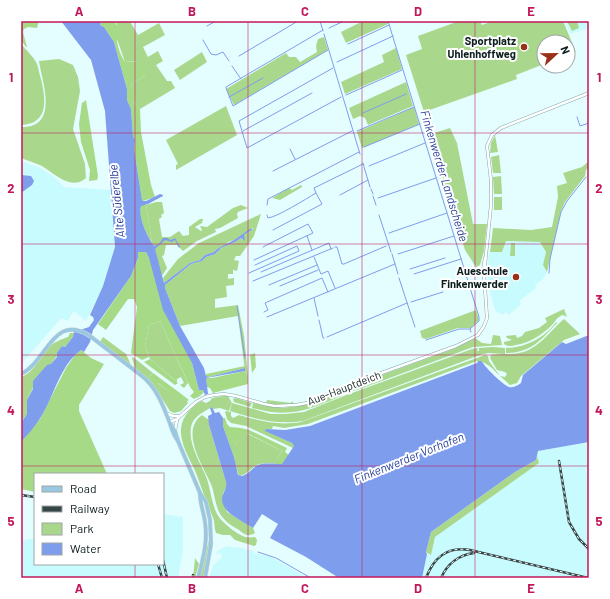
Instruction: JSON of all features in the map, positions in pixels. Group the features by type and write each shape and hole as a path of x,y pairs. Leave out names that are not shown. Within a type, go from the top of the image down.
{"main road":[{"path":"21,374 30,368 54,338 69,330 81,331 150,383 158,395 208,509 212,533 205,578"},
{"path":"170,422 178,441"},
{"path":"198,578 205,550 206,537 205,520 200,493"}],"street":[{"path":"484,274 491,205 491,180 487,151 490,138 501,128 589,93"},
{"path":"484,274 483,270 486,256"},
{"name":"Aue-Hauptdeich","path":"179,417 196,402 208,396 224,394 270,405 287,406 302,404 462,344 475,337 484,326 487,314 484,274"},
{"path":"165,413 171,416 179,417"},
{"path":"170,422 179,417"},
{"path":"175,432 175,424 179,417"}],"shaded area":[{"path":"565,21 589,21 589,28 570,34"},
{"path":"21,161 40,168 53,176 64,187 110,190 115,247 103,286 86,321 74,311 67,321 61,318 21,364 21,193 32,185 31,176 21,175"},
{"name":"Aueschule Finkenwerder","path":"506,241 541,242 546,252 543,265 547,272 543,279 535,285 536,288 519,301 521,304 509,315 506,312 503,315 496,312 489,289 487,274 489,253 502,252"},
{"path":"589,442 589,578 422,578 427,554 431,555 435,537 539,463 537,456 538,451"},
{"path":"164,514 183,517 183,550 178,578 21,578 21,540 34,539 34,565 164,565"},
{"path":"227,546 253,551 254,553 271,557 308,578 209,578 213,566 222,557 221,553 216,554 217,551"}],"green space":[{"path":"21,21 39,21 37,28 28,27 24,29 23,32 27,47 21,40"},
{"path":"101,21 113,21 115,23 118,29 118,45 125,62 140,61 146,75 131,84 134,102 140,109 141,132 151,185 155,197 143,201 134,149 135,140 133,136 131,109 127,100 127,89 114,42 104,27 100,25"},
{"path":"113,21 134,21 131,23 138,35 159,23 165,35 143,47 148,57 158,51 163,61 156,65 167,81 171,81 175,88 140,109 134,100 131,84 146,75 136,61 125,62 117,39 117,24"},
{"path":"363,21 387,21 388,24 346,43 341,32"},
{"path":"459,21 480,21 482,25 493,21 563,21 568,34 536,34 536,67 516,75 517,79 424,112 406,55 422,49 418,36"},
{"path":"567,21 577,21 579,28 572,31"},
{"path":"324,37 328,50 234,105 226,89 286,53 289,57 296,57 300,62 317,52 316,46 318,39"},
{"path":"21,44 37,64 43,87 44,103 41,116 37,120 30,124 21,125"},
{"path":"396,48 402,69 345,94 341,82 384,62 382,55"},
{"path":"202,52 207,62 180,80 174,70"},
{"path":"59,59 73,65 78,77 80,91 73,129 85,164 86,178 75,183 63,180 42,166 21,158 21,127 33,125 41,120 45,112 45,91 39,61"},
{"path":"406,82 413,106 368,125 365,118 360,116 353,119 349,108"},
{"path":"86,100 98,176 97,180 89,181 90,170 81,142 79,124 82,103"},
{"path":"226,106 237,135 176,170 176,165 178,164 166,140"},
{"path":"414,107 419,124 362,148 357,132"},
{"path":"450,128 457,143 473,224 487,224 484,251 480,265 476,267 465,250 433,146 431,134"},
{"path":"495,135 498,152 490,153 491,143"},
{"path":"499,155 501,173 493,173 491,157"},
{"path":"589,161 589,167 586,170 585,176 565,202 561,211 547,272 543,265 546,252 540,242 506,241 502,252 490,252 493,228 531,230 552,227 558,197 557,186 567,183 563,173 582,167"},
{"path":"501,176 502,194 494,194 493,177"},
{"path":"301,185 302,187 280,200 272,198 289,188 292,190"},
{"path":"494,197 502,197 502,210 494,210"},
{"path":"162,202 164,213 159,219 162,237 170,237 179,231 183,236 189,235 189,227 200,219 203,219 202,223 195,227 201,231 200,226 207,227 233,208 241,205 248,208 238,212 238,218 220,228 215,229 216,232 197,241 183,251 177,245 166,245 164,255 162,256 167,268 162,276 152,243 146,205"},
{"path":"141,205 146,205 152,243 145,230 142,220 140,210"},
{"path":"261,214 254,236 240,256 236,256 234,260 239,261 237,271 233,270 233,274 228,274 228,279 234,278 234,285 226,286 227,297 215,299 215,308 238,305 244,336 248,376 245,371 238,316 180,326 165,285 191,264 202,261 206,257 215,254 221,248 241,238 243,240 244,235 253,228 214,252 205,255 200,260 190,263 164,283 163,278 178,259 199,243"},
{"path":"511,243 515,243 515,256 510,256"},
{"path":"138,252 146,252 149,258 192,363 199,390 203,390 204,392 194,399 190,396 194,392 190,387 160,321 149,325 145,347 149,357 142,360 131,353 137,307 134,299 128,299 106,330 98,324 131,276 138,258"},
{"path":"564,309 567,317 563,315 559,317 548,329 535,338 513,346 504,344 504,342 512,340 506,336 516,335 517,338 522,336 525,332 539,328 547,322 545,318"},
{"path":"476,310 479,320 471,328 458,328 426,339 422,338 420,331"},
{"path":"564,319 580,334 564,340 521,376 517,383 510,385 500,376 505,377 507,374 497,370 490,358 491,355 516,354 526,351 538,344"},
{"path":"160,321 188,383 184,388 180,385 184,383 181,377 177,379 177,382 150,359 145,347 149,325"},
{"path":"556,322 557,323 540,340 529,348 522,351 506,353 506,348 528,344 541,337"},
{"path":"70,333 74,333 73,337 65,347 62,346 57,356 33,388 27,400 27,414 21,423 21,377 30,372 51,345 68,337"},
{"path":"493,335 500,336 502,345 473,347 360,389 342,394 341,396 318,406 288,413 252,408 253,403 283,408 307,404 343,389 453,349 475,338 482,343 491,344"},
{"path":"103,337 126,354 131,365 100,342"},
{"path":"478,348 477,351 479,351 479,348 505,348 505,354 488,353 480,355 303,421 275,422 230,411 232,403 271,414 304,412 472,349"},
{"path":"81,350 91,358 104,364 79,405 79,411 107,473 34,473 34,492 21,489 21,442 40,419 66,368 75,355"},
{"path":"255,353 256,367 252,373 250,355"},
{"path":"485,355 488,356 489,361 500,376 487,364 477,361 308,424 284,428 273,426 272,429 266,429 266,431 292,443 294,446 293,448 246,426 231,423 227,419 225,412 231,412 231,416 233,418 239,415 277,423 301,422"},
{"path":"133,357 153,373 149,377 180,399 184,396 189,400 181,411 174,413 170,411 152,383 135,368"},
{"path":"150,359 178,383 175,385 144,362"},
{"path":"245,366 245,368 209,377 206,376 206,374"},
{"path":"245,371 248,376 248,384 213,393 210,388 207,387 206,378"},
{"path":"153,373 184,396 180,400 158,383 156,384 149,377"},
{"path":"228,396 232,403 229,411 220,408 213,409 212,407 199,415 192,423 191,440 207,479 213,504 219,517 227,526 239,534 247,537 255,537 257,540 256,545 254,546 235,540 230,535 216,533 214,520 182,440 182,423 191,409 202,401 206,403 212,398"},
{"path":"236,398 252,403 250,407 234,402 233,399"},
{"path":"267,400 291,403 292,401 294,404 277,405 266,403"},
{"path":"202,415 209,420 209,425 226,482 226,488 223,493 227,512 253,528 255,533 253,534 245,534 231,525 218,511 212,487 198,457 193,438 193,430 196,422"},
{"path":"223,418 225,418 230,427 249,430 287,448 285,452 289,455 285,462 280,465 277,464 277,459 282,451 247,433 235,444 239,457 234,457 223,426"},
{"path":"246,433 282,451 277,459 277,464 259,464 239,476 234,457 236,458 235,444"},
{"path":"537,456 539,463 435,537 431,555 426,552 431,532 515,472 536,460"},
{"path":"209,540 203,578 199,578"},
{"path":"195,558 199,564 195,578 193,578"}],"water":[{"name":"Alte Süderelbe","path":"61,21 101,21 100,25 104,27 114,42 127,89 127,100 131,109 133,136 135,140 134,149 142,200 146,201 160,194 163,195 148,204 141,206 140,210 142,221 154,246 159,244 163,238 171,240 175,238 180,247 179,248 175,240 172,242 165,240 155,249 164,283 190,263 200,260 205,255 214,252 250,229 253,229 244,235 245,241 241,238 221,248 215,254 206,257 202,261 191,264 165,285 180,326 204,368 206,376 209,377 245,368 245,371 206,378 208,394 205,395 203,390 199,390 192,363 163,310 149,258 146,252 138,252 138,258 131,276 93,330 90,342 84,352 81,350 67,365 44,411 35,426 21,442 21,423 27,414 27,400 33,389 33,381 47,365 51,364 57,357 57,353 62,346 65,347 73,337 74,332 89,327 94,320 90,315 103,286 115,247 105,111 91,60"},
{"path":"21,175 31,176 34,181 32,185 21,193"},
{"name":"Finkenwerder Vorhafen","path":"589,335 589,442 538,451 536,460 515,472 431,532 422,578 339,578 306,557 270,538 278,524 262,514 253,528 233,516 225,508 222,498 226,487 226,482 209,425 208,416 212,414 210,408 212,407 215,413 219,412 223,418 223,426 234,457 238,475 242,476 259,465 282,464 294,446 292,443 265,431 266,429 285,430 310,426 477,363 478,361 481,361 503,383 509,387 514,387 521,383 523,375 562,342 566,344"}],"waterway":[{"path":"207,26 216,21"},
{"path":"239,56 298,21"},
{"path":"320,21 323,31"},
{"path":"329,28 344,21"},
{"name":"Finkenwerder Landscheide","path":"388,21 479,317 479,321 470,329 471,332"},
{"path":"348,44 389,25"},
{"path":"323,30 226,87 233,106 328,50"},
{"path":"324,34 360,154"},
{"path":"337,62 393,36"},
{"path":"203,40 211,54 216,55 223,52 229,61"},
{"path":"232,66 241,79"},
{"path":"333,68 239,121 247,148 341,97"},
{"path":"346,95 402,70"},
{"path":"229,97 263,78"},
{"path":"243,131 312,93"},
{"path":"363,113 406,94"},
{"path":"357,131 414,107"},
{"path":"577,117 580,126 589,123"},
{"path":"364,147 420,124"},
{"path":"273,171 352,131"},
{"path":"369,166 425,143"},
{"path":"290,149 295,159"},
{"path":"267,205 268,199 359,152"},
{"path":"267,215 268,218 285,211 316,193 314,188 363,164"},
{"path":"364,167 370,187"},
{"path":"549,273 550,259 561,212 567,201 586,177"},
{"path":"378,198 436,178"},
{"path":"340,195 368,180"},
{"path":"371,189 373,194"},
{"path":"273,230 322,204 316,193"},
{"path":"373,196 376,205"},
{"path":"389,233 447,213"},
{"path":"379,215 391,252"},
{"path":"254,260 313,233 308,224 263,247"},
{"path":"307,236 312,250"},
{"path":"398,254 454,236"},
{"path":"261,272 329,243 331,249"},
{"path":"249,273 299,251 297,246 255,265"},
{"path":"335,247 337,247 342,264 344,264 386,246"},
{"path":"253,281 333,248"},
{"path":"392,254 398,274"},
{"path":"314,257 321,274 328,271 335,288"},
{"path":"410,269 445,258"},
{"path":"414,274 461,259"},
{"path":"267,317 395,264"},
{"path":"269,285 317,265"},
{"path":"280,286 318,270"},
{"path":"264,312 268,310 265,303 322,278 328,292"},
{"path":"399,278 415,327"},
{"path":"411,302 443,292"},
{"path":"314,298 318,316"},
{"path":"327,337 407,303"},
{"path":"237,306 245,358"},
{"path":"319,320 324,338"},
{"path":"426,340 459,329 470,329"},
{"path":"258,552 276,558 311,578"}],"railway":[{"path":"559,461 569,522 579,539 589,549"},
{"path":"21,495 34,497"},
{"path":"426,578 437,559 448,552 462,549 588,578"},
{"path":"441,578 450,564 463,556 474,553"},
{"path":"164,564 167,578"},
{"path":"158,565 162,578"}],"place":[{"name":"Sportplatz Uhlenhoffweg","path":"524,47"},
{"name":"Aueschule Finkenwerder","path":"516,277"}]}
